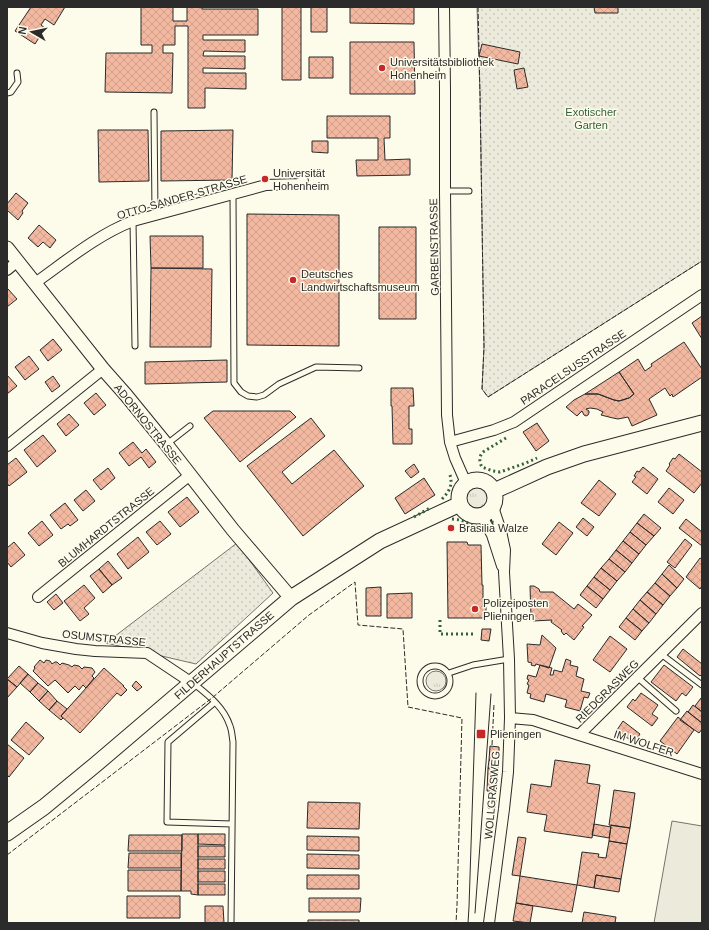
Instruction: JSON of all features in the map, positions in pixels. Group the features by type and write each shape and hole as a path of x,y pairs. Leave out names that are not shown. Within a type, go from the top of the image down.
{"main road":[{"path":"494,491 547,467 584,454 702,424"},
{"path":"472,480 485,481 494,491 495,502 487,512 477,516 466,513 462,509 459,498 462,487 466,483 472,480"},
{"name":"FILDERHAUPTSTRASSE","path":"7,833 44,807 95,765 291,598 380,541 460,504"}],"street":[{"name":"GARBENSTRASSE","path":"444,7 447,415 450,442 457,464 466,483"},
{"name":"OTTO-SANDER-STRASSE","path":"35,283 117,227 155,214 266,185 299,184 303,181"},
{"name":"ADORNOSTRASSE","path":"7,248 166,444 233,530 291,598"},
{"path":"7,270 18,261"},
{"name":"PARACELSUSSTRASSE","path":"450,442 494,430 514,422 702,295"},
{"path":"7,446 103,368"},
{"name":"BLUMHARDTSTRASSE","path":"38,597 190,476"},
{"name":"WOLLGRASWEG","path":"487,512 492,535 504,572 509,659 510,718 508,772 489,923"},
{"name":"RIEDGRASWEG","path":"510,718 533,720 579,735 702,613"},
{"name":"OSUMSTRASSE","path":"7,633 42,643 76,649 147,653 192,683"},
{"name":"IM WOLFER","path":"579,735 702,774"}],"lane":[{"path":"7,93 11,92 18,82 17,73"},
{"path":"154,112 155,214"},
{"path":"445,191 469,191"},
{"path":"234,194 234,383 241,392 248,396 257,397 264,395 279,384 316,367 359,368"},
{"path":"133,221 134,346"},
{"path":"166,444 190,426"},
{"path":"661,654 702,685"},
{"path":"449,673 473,665 509,659"},
{"path":"440,666 449,673 451,684 448,690 440,696 427,694 420,684 420,678 428,667 440,666"},
{"path":"637,677 676,711"},
{"path":"192,683 212,698 226,716 231,727 233,742 231,923"},
{"path":"215,702 168,742 167,822 232,824"}],"green space":[{"name":"Exotischer Garten","path":"477,7 702,7 702,261 488,397 482,389 484,347 480,94"},
{"path":"477,486 485,489 488,497 485,505 477,508 469,505 466,497 469,489"},
{"path":"237,543 273,593 196,664 106,643"},
{"path":"436,671 443,674 446,681 443,688 436,691 429,688 426,681 429,674"},
{"path":"672,821 702,826 702,923 654,923"}],"building":[{"path":"31,7 65,7 54,25 45,19 41,25 45,28 35,44 15,31"},
{"path":"141,7 173,7 173,21 187,21 187,7 202,7 202,9 258,9 258,35 203,35 203,40 245,40 245,52 204,51 203,56 245,56 245,69 203,68 203,73 246,73 246,89 205,88 205,108 188,108 188,26 175,26 175,45 163,45 163,53 173,53 172,93 105,92 106,53 152,53 152,45 141,45"},
{"path":"282,7 301,7 301,80 282,80"},
{"path":"311,7 327,7 327,32 311,32"},
{"path":"350,7 414,7 414,24 350,23"},
{"path":"594,7 618,7 618,13 595,13"},
{"name":"Universitätsbibliothek Hohenheim","path":"350,42 414,42 415,94 350,94"},
{"path":"482,44 520,52 518,64 479,56"},
{"path":"309,57 333,57 333,78 309,78"},
{"path":"524,68 528,87 517,89 514,70"},
{"path":"327,116 390,116 390,138 384,138 385,160 410,159 410,175 357,176 356,160 378,160 378,138 327,138"},
{"path":"98,130 148,130 149,181 99,182"},
{"path":"233,130 232,180 161,181 161,131"},
{"path":"312,141 328,141 328,153 312,152"},
{"path":"16,193 28,203 18,220 7,210 7,204"},
{"name":"Deutsches Landwirtschaftsmuseum","path":"247,214 339,215 339,346 247,345"},
{"path":"39,225 56,240 50,248 43,242 38,247 28,238"},
{"path":"379,227 416,227 416,319 379,319"},
{"path":"150,236 203,236 203,268 151,268"},
{"path":"151,268 212,269 211,347 150,347"},
{"path":"7,289 17,299 7,307"},
{"path":"702,316 702,339 692,323"},
{"path":"53,339 62,350 48,361 40,350"},
{"path":"684,342 702,369 702,377 673,397 672,394 670,396 665,388 649,399 657,415 632,426 628,417 618,419 613,418 601,415 603,412 590,408 586,409 589,411 588,415 584,415 582,411 577,416 566,407 574,400 585,394 598,394 619,401 629,398 634,394 619,372 638,359 645,371 652,366 651,364"},
{"path":"29,356 39,369 25,380 15,367"},
{"path":"227,360 227,382 145,384 145,362"},
{"path":"619,372 634,394 629,398 619,401 598,394 585,394"},
{"path":"7,375 17,386 7,394"},
{"path":"53,376 60,386 52,392 45,382"},
{"path":"391,388 413,388 414,406 409,406 409,429 412,429 412,444 393,444"},
{"path":"96,393 106,405 94,415 84,403"},
{"path":"213,411 290,411 296,417 240,462 204,418"},
{"path":"69,414 79,425 66,436 57,424"},
{"path":"311,418 325,436 282,472 292,484 334,450 364,486 303,536 247,466"},
{"path":"537,423 549,441 536,451 523,432"},
{"path":"43,435 56,451 37,467 24,450"},
{"path":"133,442 142,453 146,449 156,462 149,468 141,457 129,466 119,453"},
{"path":"679,454 702,472 702,483 694,493 666,471 673,458 675,459"},
{"path":"16,458 27,472 9,486 7,483 7,465"},
{"path":"414,464 419,472 411,478 405,471"},
{"path":"643,467 658,479 647,494 632,482 636,477 634,476 637,471 639,472"},
{"path":"108,468 115,478 101,490 93,480"},
{"path":"424,478 435,495 405,514 395,498"},
{"path":"599,480 616,494 599,516 581,503"},
{"path":"669,488 684,500 673,514 658,502"},
{"path":"86,490 95,501 83,511 74,500"},
{"path":"187,497 199,512 180,527 168,512"},
{"path":"65,503 78,520 70,526 68,524 61,529 50,515"},
{"path":"644,514 661,528 654,536 637,523"},
{"path":"583,518 594,527 587,536 576,527"},
{"path":"686,519 702,532 702,546 679,528"},
{"path":"42,521 53,535 39,546 28,533"},
{"path":"160,521 171,534 157,545 146,532"},
{"path":"559,522 573,533 556,555 542,544"},
{"path":"637,523 654,536 646,545 630,532"},
{"path":"630,532 646,545 639,554 623,541"},
{"path":"138,537 149,552 128,569 117,554"},
{"path":"685,539 692,545 675,568 667,562"},
{"path":"623,541 639,554 632,563 616,550"},
{"path":"14,542 25,555 11,567 7,562 7,548"},
{"path":"447,542 467,542 468,545 481,545 483,607 486,607 486,618 448,618"},
{"path":"616,550 632,563 625,572 609,559"},
{"path":"700,558 702,559 702,586 700,589 686,577"},
{"path":"609,559 625,572 617,581 601,568"},
{"path":"108,561 122,578 112,585 99,569"},
{"path":"669,565 684,579 677,588 662,574"},
{"path":"601,568 617,581 610,590 594,577"},
{"path":"99,569 112,585 103,593 90,576"},
{"path":"662,574 677,588 670,596 655,583"},
{"path":"594,577 610,590 603,599 587,586"},
{"path":"655,583 670,596 663,605 647,592"},
{"path":"84,585 95,598 84,608 89,614 80,621 64,601"},
{"path":"530,586 534,586 539,589 540,592 553,592 574,609 578,604 592,615 582,626 584,627 574,640 566,633 564,635 561,631 562,630 551,622 552,620 533,621 534,617 531,617"},
{"path":"587,586 603,599 596,608 580,595"},
{"path":"381,587 381,616 366,616 366,588"},
{"path":"647,592 663,605 656,614 640,600"},
{"path":"412,593 412,618 387,618 387,594"},
{"path":"56,594 63,603 54,610 47,602"},
{"path":"640,600 656,614 649,623 633,609"},
{"path":"633,609 649,623 642,631 626,618"},
{"path":"626,618 642,631 635,640 619,627"},
{"path":"482,629 491,629 489,641 481,640"},
{"path":"542,635 556,648 549,668 536,664 535,666 531,665 532,663 528,662 527,644 540,645"},
{"path":"610,636 627,649 610,672 593,660"},
{"path":"683,649 702,664 702,674 700,676 677,657"},
{"path":"566,659 571,661 570,665 578,667 576,676 584,679 581,691 590,693 588,698 584,697 580,711 565,707 567,700 546,694 544,702 530,698 531,694 527,693 529,685 527,684 529,680 527,679 528,675 536,677 540,665 552,668 550,675 553,675 554,670 562,672"},
{"path":"40,660 44,663 46,660 50,661 52,664 57,662 60,665 62,663 72,667 74,665 79,666 82,669 84,667 92,668 95,672 92,676 94,678 86,688 83,685 79,690 75,686 68,693 55,680 48,686 33,671 35,668 34,667"},
{"path":"664,665 693,687 686,696 682,693 676,701 651,682"},
{"path":"19,666 28,674 17,687 7,679"},
{"path":"104,668 127,690 121,696 117,693 80,733 61,716"},
{"path":"28,674 38,683 30,692 20,683"},
{"path":"7,679 17,687 7,698"},
{"path":"136,681 142,687 137,691 132,686"},
{"path":"38,683 48,691 39,701 30,692"},
{"path":"48,691 57,701 49,710 39,701"},
{"path":"641,693 658,705 652,714 658,718 652,726 627,707 633,699 635,701"},
{"path":"701,698 702,699 702,712 695,706"},
{"path":"57,701 67,709 61,716 63,718 61,720 49,710"},
{"path":"693,705 702,712 702,723 688,712"},
{"path":"687,711 702,723 702,729 699,733 680,720"},
{"path":"678,717 694,730 677,754 660,741"},
{"path":"623,721 640,734 634,743 617,730"},
{"path":"26,722 44,738 29,755 11,740"},
{"path":"7,744 24,758 9,777 7,775"},
{"path":"490,746 499,747 499,761 489,760"},
{"path":"489,760 499,761 498,769 488,768"},
{"path":"555,760 590,765 587,783 600,785 592,838 544,831 547,815 527,812 531,784 551,787"},
{"path":"488,768 498,769 496,792 487,791"},
{"path":"614,790 635,793 630,828 609,825"},
{"path":"489,798 496,798 495,809 488,808"},
{"path":"308,802 360,803 359,829 307,828"},
{"path":"594,824 611,827 609,838 592,835"},
{"path":"611,825 630,828 627,844 609,841"},
{"path":"182,834 198,834 198,895 191,894 191,891 181,891"},
{"path":"198,834 225,834 225,845 198,844"},
{"path":"129,835 182,835 182,851 128,851"},
{"path":"307,836 359,837 359,851 307,850"},
{"path":"518,837 526,838 520,876 512,875"},
{"path":"609,841 627,844 621,879 596,875 594,888 577,885 582,852 599,854 598,857 606,858"},
{"path":"198,846 225,846 225,857 198,857"},
{"path":"129,853 181,853 181,868 128,868"},
{"path":"307,854 359,855 359,869 307,868"},
{"path":"198,859 225,859 225,869 198,869"},
{"path":"128,870 181,870 181,891 128,891"},
{"path":"198,871 225,871 225,882 198,882"},
{"path":"307,875 359,875 359,889 307,889"},
{"path":"596,875 621,879 619,892 594,888"},
{"path":"520,876 577,885 572,912 516,903"},
{"path":"198,884 225,884 225,895 198,895"},
{"path":"127,896 180,896 180,918 127,918"},
{"path":"309,898 361,898 360,912 309,912"},
{"path":"516,903 533,906 530,923 513,921"},
{"path":"205,906 223,906 224,923 205,923"},
{"path":"584,912 616,917 615,923 582,923"},
{"path":"308,920 359,920 359,923 308,923"}],"tram line":[{"path":"468,923 476,693"},
{"path":"475,913 491,694"}],"hedge":[{"path":"506,438 483,452 480,459 482,467 500,472 537,458"},
{"path":"442,499 450,488 450,475"},
{"path":"414,517 430,508"},
{"path":"452,519 460,520 478,527"},
{"path":"492,521 493,525"},
{"path":"440,620 440,634 475,634"}],"fence":[{"path":"478,7 484,347 482,389 488,397 702,261"},
{"path":"7,855 212,698 309,615 355,582 358,625 403,629 408,707 462,718 456,923"},
{"path":"492,745 494,704"}],"place":[{"name":"Universitätsbibliothek Hohenheim","path":"382,68"},
{"name":"Universität Hohenheim","path":"265,179"},
{"name":"Deutsches Landwirtschaftsmuseum","path":"293,280"},
{"name":"Brasilia Walze","path":"451,528"},
{"name":"Polizeiposten Plieningen","path":"475,609"},
{"name":"Plieningen","path":"481,734"}]}
